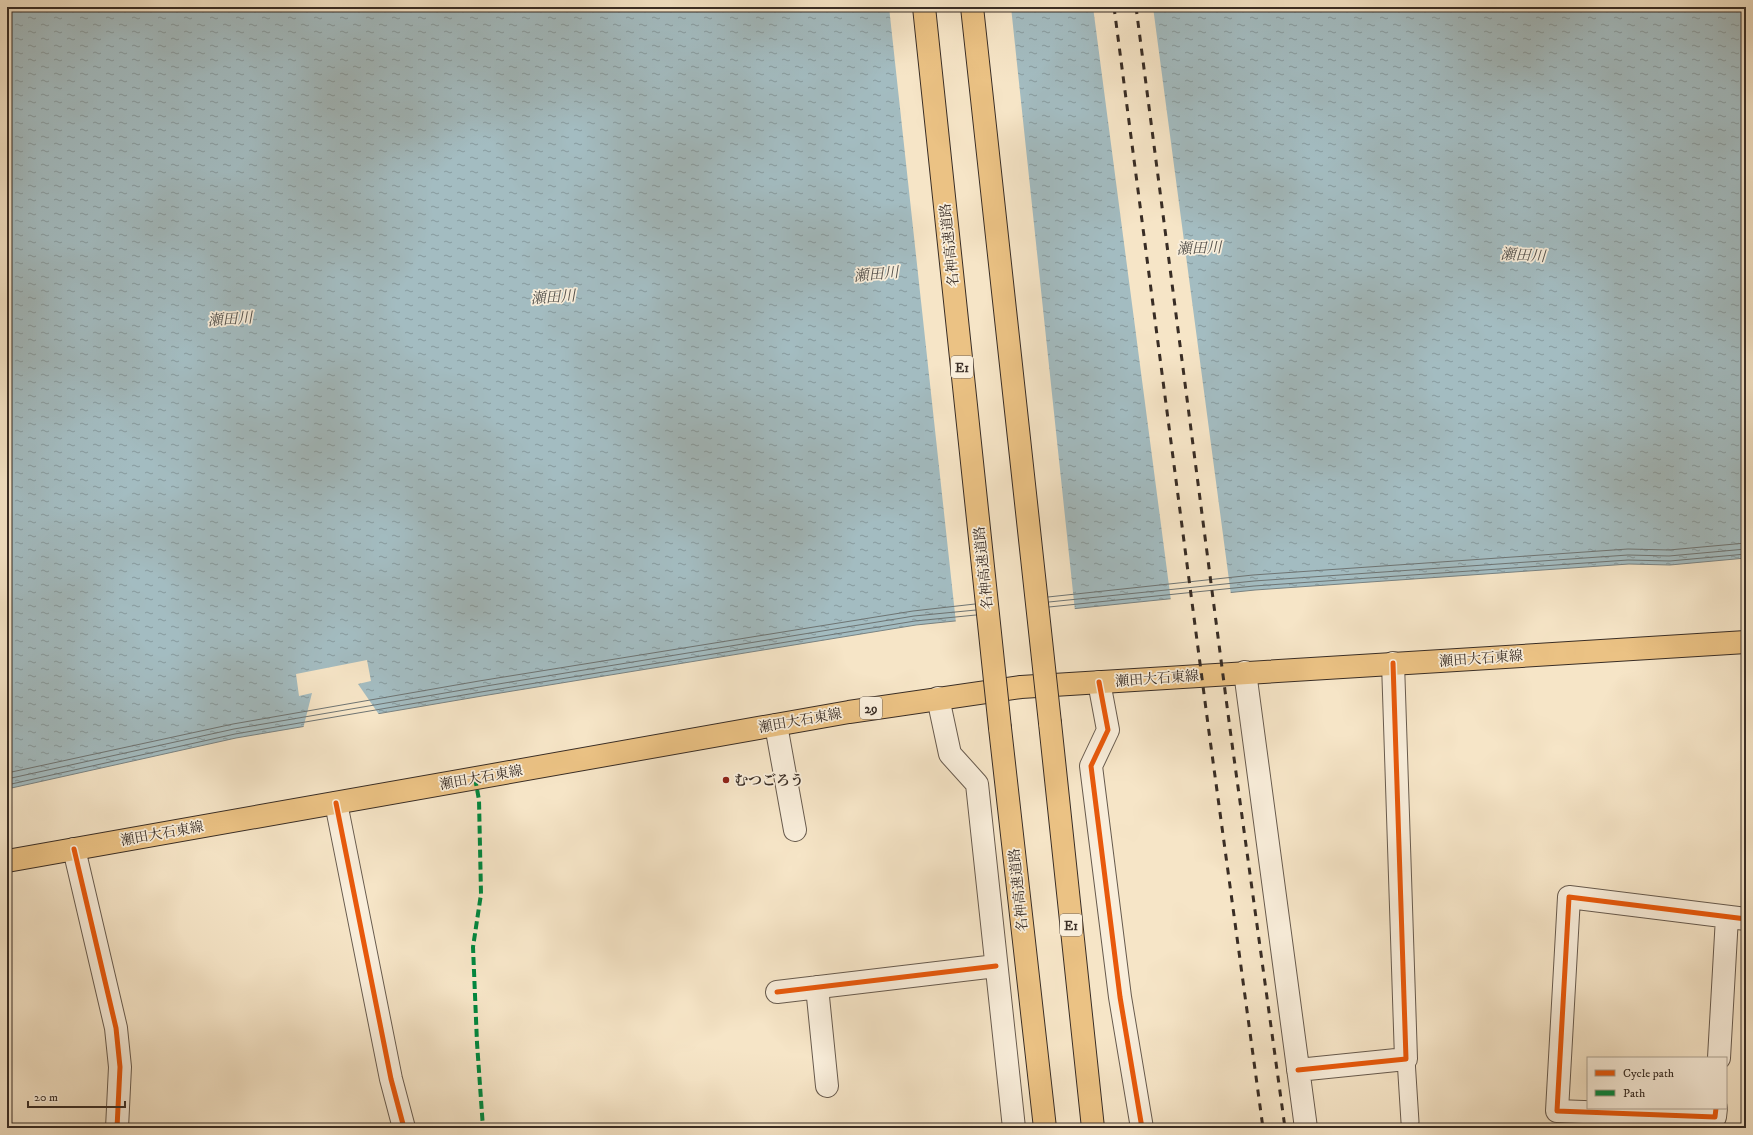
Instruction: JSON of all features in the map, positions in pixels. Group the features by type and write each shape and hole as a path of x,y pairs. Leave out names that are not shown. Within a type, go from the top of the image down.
{"main road":[{"name":"名神高速道路","path":"924,7 1000,728 1045,1128"},
{"name":"E1","path":"972,7 1093,1128"},
{"name":"瀬田大石東線","path":"7,861 776,724 938,698 1021,687 1746,642"},
{"path":"1067,886 1106,1128"}],"street":[{"path":"1298,1070 1406,1059 1393,663"},
{"path":"1245,672 1306,1128"},
{"path":"1099,682 1108,730 1091,766 1120,996 1142,1128"},
{"path":"938,698 950,754 977,784 1014,1128"},
{"path":"776,724 795,830"},
{"path":"336,803 391,1079 404,1128"},
{"path":"74,849 116,1028 120,1067 117,1128"},
{"path":"1716,1109 1715,1117 1557,1111 1569,897 1736,918 1719,1057"},
{"path":"777,992 996,966"},
{"path":"817,987 827,1086"}],"lane":[{"path":"1406,1059 1410,1122"}],"water":[{"name":"瀬田川","path":"7,7 1746,7 1746,558 1670,565 1629,564 1255,590 916,625 236,738 7,789"}],"pier":[{"path":"889,7 1011,7 1075,611 956,623"},
{"path":"1093,7 1153,7 1231,595 1171,601"},
{"path":"367,660 371,681 358,684 380,716 303,729 312,693 299,696 296,674"}],"railway":[{"path":"1114,7 1209,732 1263,1128"},
{"path":"1136,7 1230,729 1285,1128"}],"marked path":[{"path":"475,778 479,800 481,894 473,947 477,1043 483,1128"}],"cycle path":[{"path":"1298,1070 1406,1059 1393,663"},
{"path":"1099,682 1108,730 1091,766 1120,997 1142,1128"},
{"path":"336,803 391,1079 404,1128"},
{"path":"74,849 116,1028 120,1067 117,1128"},
{"path":"1716,1109 1715,1117 1557,1111 1569,897 1746,919"},
{"path":"777,992 996,966"}],"place":[{"name":"むつごろう","path":"726,780"}]}
